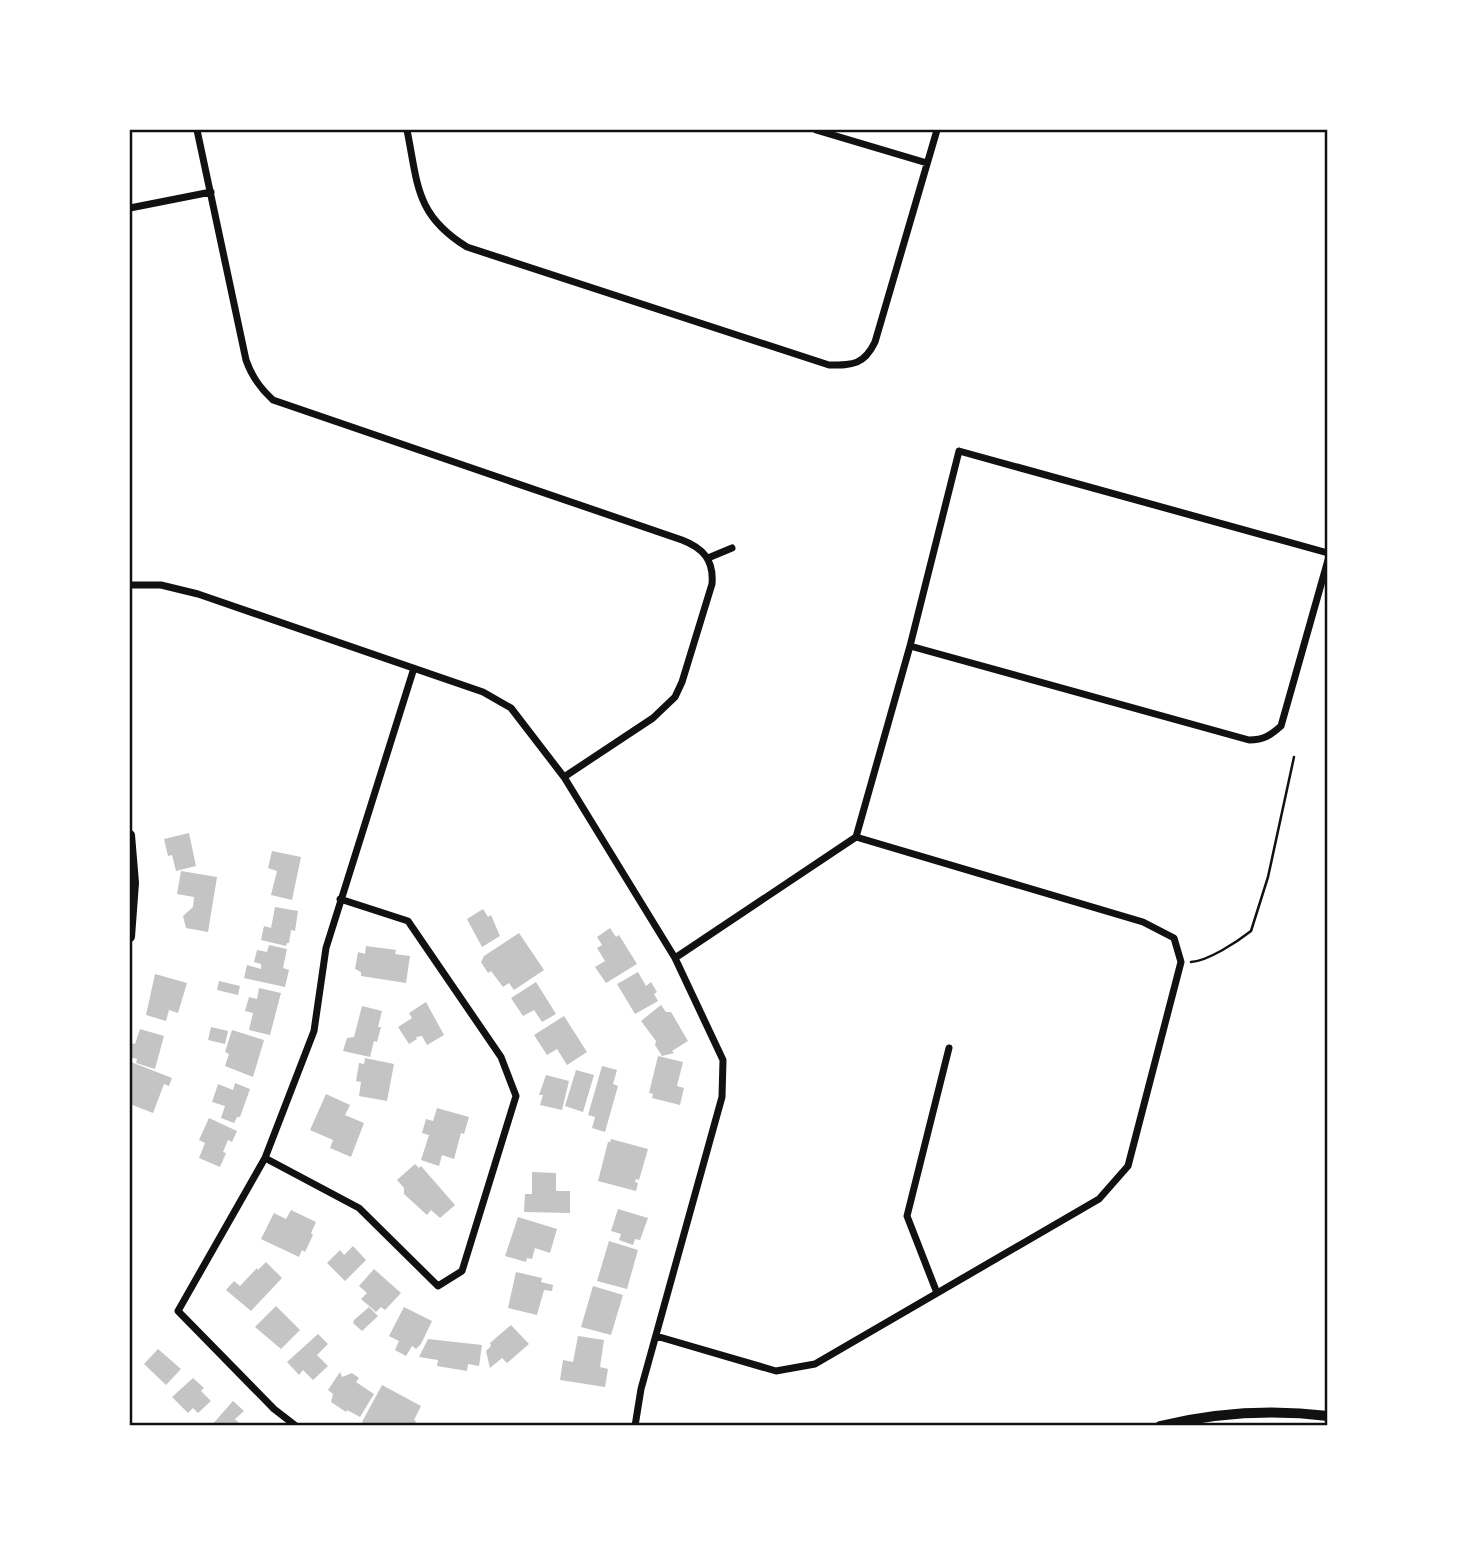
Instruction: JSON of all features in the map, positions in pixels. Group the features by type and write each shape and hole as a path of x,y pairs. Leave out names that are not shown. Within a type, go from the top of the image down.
{"street":[{"path":"197,130 246,360 256,382 273,400 682,540 703,550 708,558 712,568 712,584 675,697 653,718 564,777"},
{"path":"407,130 420,194 430,216 446,234 467,247 829,365 860,362 869,354 937,130"},
{"path":"816,130 927,163"},
{"path":"130,208 211,192"},
{"path":"675,958 856,837 910,646 959,451 1328,553"},
{"path":"708,558 732,548"},
{"path":"910,646 1249,740 1258,740 1268,737 1282,726 1328,560"},
{"path":"130,585 161,585 180,589 483,692 511,708 564,777 675,958 723,1060 722,1097 641,1389 635,1426"},
{"path":"296,1426 274,1409 178,1311 265,1158 314,1031 326,948 414,668"},
{"path":"130,835 134,883 130,937"},
{"path":"656,1336 776,1371 815,1364 1099,1199 1128,1166 1181,962 1174,938 1143,922 856,837"},
{"path":"265,1158 359,1209 438,1286 462,1271 516,1096 501,1057 408,921 340,899"},
{"path":"937,1293 907,1216 949,1048"},
{"path":"1160,1426 1224,1415 1280,1412 1328,1416"}],"path":[{"path":"1181,962 1198,961 1251,932 1268,877 1294,757"}],"building":[{"path":"189,833 196,866 176,871 172,855 168,856 164,839"},
{"path":"272,851 301,857 292,900 271,895 277,871 268,868"},
{"path":"181,871 217,877 208,932 186,928 183,916 193,907 194,897 177,894"},
{"path":"275,907 298,911 295,931 291,930 286,946 261,940 264,926 271,928"},
{"path":"483,909 488,917 491,915 500,936 482,947 467,919"},
{"path":"610,928 616,937 619,935 637,964 606,983 595,967 605,961 597,948 602,945 597,937"},
{"path":"519,933 544,970 514,990 509,983 503,987 481,962 484,956"},
{"path":"269,945 287,949 283,968 289,970 285,987 244,978 247,965 261,969 261,964 254,962 257,950 267,952"},
{"path":"366,946 396,950 395,954 410,956 406,983 361,976 361,972 355,969 358,952 365,954"},
{"path":"638,972 646,986 651,982 657,992 654,994 658,1001 635,1014 617,984"},
{"path":"155,974 187,983 178,1013 169,1010 166,1021 146,1015"},
{"path":"219,981 240,986 238,995 217,990"},
{"path":"536,982 556,1014 542,1022 534,1010 523,1016 511,998"},
{"path":"259,988 281,993 270,1035 249,1030 253,1013 245,1011 249,997 257,999"},
{"path":"426,1002 444,1035 427,1045 422,1036 416,1037 417,1039 409,1044 398,1027 412,1018 409,1013"},
{"path":"661,1005 666,1012 671,1012 688,1041 672,1051 674,1053 662,1056 655,1045 656,1041 641,1021"},
{"path":"362,1006 382,1011 378,1027 381,1027 370,1057 343,1051 347,1038 354,1037"},
{"path":"564,1016 587,1052 567,1065 557,1049 547,1055 534,1035"},
{"path":"211,1027 228,1031 225,1044 208,1040"},
{"path":"140,1029 164,1036 155,1069 136,1063 137,1059 130,1057 130,1043 135,1044"},
{"path":"232,1030 264,1040 253,1077 225,1066 229,1054 225,1052"},
{"path":"658,1056 683,1062 677,1086 684,1088 680,1105 652,1098 653,1094 649,1093"},
{"path":"365,1058 394,1064 387,1101 359,1096 361,1082 356,1081 359,1063 364,1064"},
{"path":"131,1062 172,1078 169,1086 164,1084 153,1113 130,1104"},
{"path":"602,1066 617,1070 613,1084 618,1086 605,1132 592,1128 595,1117 588,1115"},
{"path":"576,1070 594,1075 583,1112 565,1106"},
{"path":"546,1075 569,1081 562,1110 540,1105 543,1095 539,1095"},
{"path":"235,1083 250,1089 240,1117 237,1117 234,1123 221,1118 225,1106 212,1102 218,1084 233,1090"},
{"path":"326,1094 350,1105 345,1115 364,1123 351,1157 330,1148 333,1140 310,1130"},
{"path":"437,1108 469,1117 464,1134 461,1133 454,1159 442,1155 439,1166 421,1160 429,1135 422,1133 426,1119 433,1121"},
{"path":"209,1118 237,1131 232,1142 228,1140 220,1167 199,1158 205,1143 199,1140"},
{"path":"611,1139 648,1149 639,1180 636,1179 635,1182 638,1183 636,1191 598,1181"},
{"path":"415,1164 419,1168 421,1166 455,1205 440,1218 431,1210 427,1215 404,1194 404,1188 397,1180"},
{"path":"532,1172 556,1173 556,1191 570,1191 570,1213 524,1212 525,1194 532,1194"},
{"path":"618,1209 648,1218 640,1240 635,1239 633,1245 619,1240 621,1234 611,1231"},
{"path":"291,1210 316,1222 305,1252 302,1250 299,1257 261,1239 274,1213 286,1219"},
{"path":"518,1217 557,1229 550,1253 535,1248 532,1259 527,1258 526,1262 505,1256"},
{"path":"609,1241 638,1250 627,1289 597,1281"},
{"path":"353,1246 366,1260 345,1281 327,1263 340,1250 344,1255"},
{"path":"266,1262 282,1278 251,1311 226,1290 234,1281 240,1286"},
{"path":"374,1269 401,1293 385,1310 381,1307 376,1312 361,1299 367,1293 359,1286"},
{"path":"516,1272 542,1278 541,1282 553,1285 552,1291 544,1290 537,1315 508,1308"},
{"path":"593,1286 623,1295 611,1335 581,1327"},
{"path":"276,1306 300,1330 281,1349 255,1327"},
{"path":"369,1307 378,1316 362,1331 353,1323"},
{"path":"404,1307 432,1321 421,1344 416,1349 412,1346 406,1356 395,1350 399,1341 389,1336"},
{"path":"511,1325 529,1344 507,1363 502,1358 490,1368 486,1351 491,1346 490,1343"},
{"path":"318,1334 328,1344 317,1355 328,1366 313,1380 303,1370 299,1375 287,1362"},
{"path":"578,1336 604,1340 600,1367 608,1369 605,1387 560,1380 563,1360 573,1362"},
{"path":"428,1339 482,1345 479,1366 468,1364 467,1371 437,1366 438,1360 419,1357"},
{"path":"158,1349 181,1369 166,1385 144,1364"},
{"path":"340,1372 342,1377 352,1373 359,1378 356,1382 374,1394 360,1417 331,1402 333,1394 328,1390"},
{"path":"193,1378 204,1388 201,1391 211,1401 198,1413 193,1408 188,1413 172,1397"},
{"path":"382,1385 421,1406 414,1426 369,1426 362,1422"},
{"path":"233,1401 244,1411 235,1419 242,1426 211,1426"}]}
